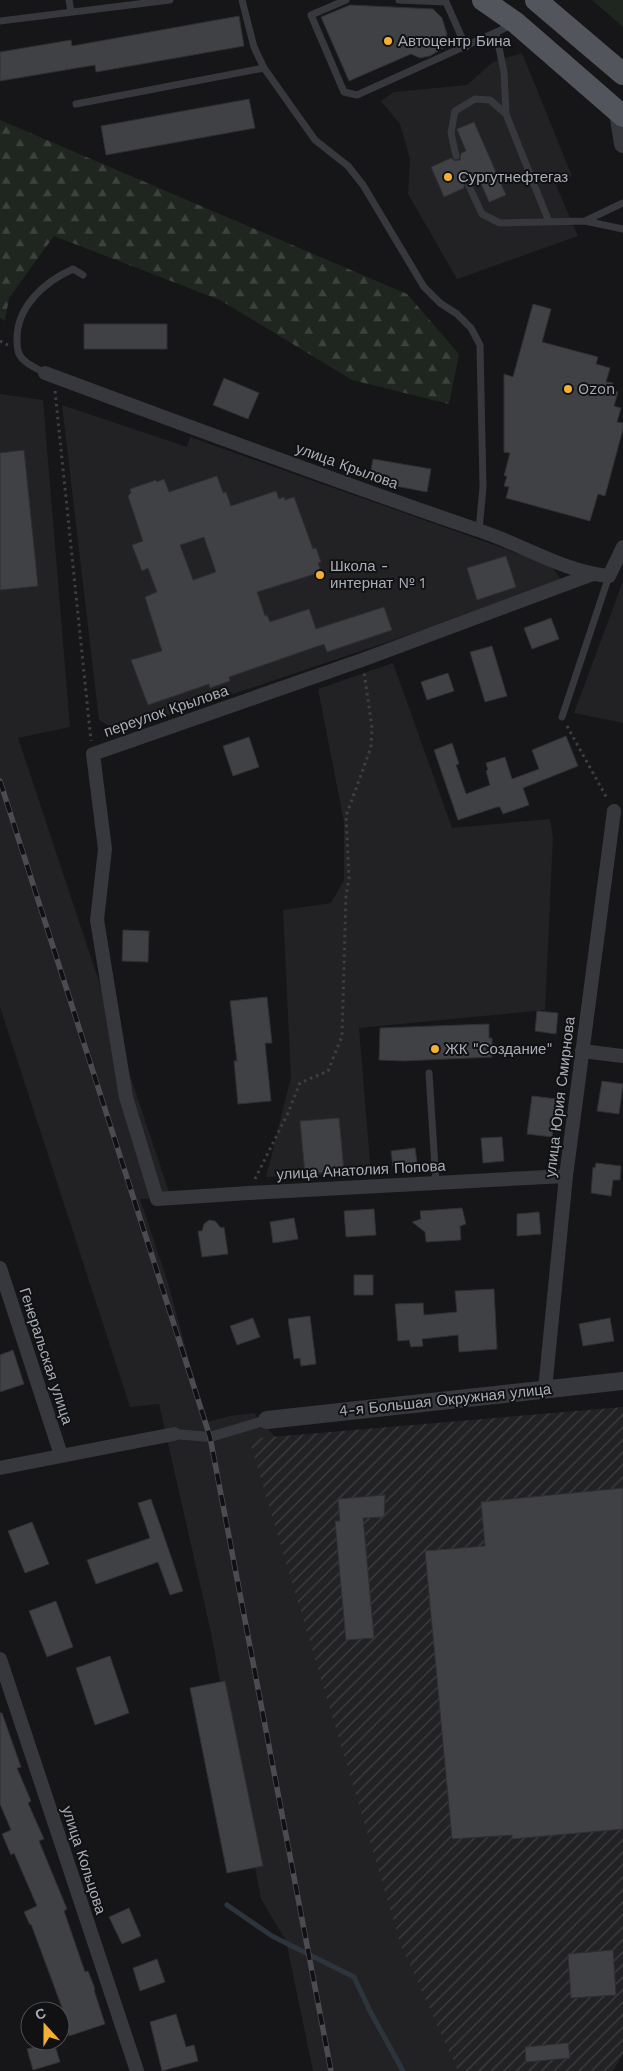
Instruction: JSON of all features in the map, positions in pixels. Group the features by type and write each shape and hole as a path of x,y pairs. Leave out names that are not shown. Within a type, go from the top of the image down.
{"main road":[{"path":"483,0 516,23 620,114"},
{"path":"536,0 623,74"}],"street":[{"path":"620,114 623,144"},
{"name":"улица Крылова","path":"49,375 510,541 571,568 609,576"},
{"path":"609,576 623,547"},
{"name":"переулок Крылова","path":"157,1200 126,1097 97,920 105,849 93,754 362,660 593,574"},
{"name":"улица Юрия Смирнова","path":"545,1389 566,1176 614,811"},
{"path":"582,1051 623,1056"},
{"name":"улица Анатолия Попова","path":"157,1200 249,1192 566,1176"},
{"name":"Генеральская улица","path":"0,1268 61,1455"},
{"name":"4-я Большая Окружная улица","path":"267,1420 623,1381"},
{"path":"0,1468 174,1434 210,1437 267,1420"},
{"name":"улица Кольцова","path":"0,1659 138,2071"}],"lane":[{"path":"69,0 71,12"},
{"path":"0,21 170,0"},
{"path":"242,0 254,47 264,68 315,140 348,166 363,185 424,288 440,303 457,314 471,328 480,345 482,487 480,530"},
{"path":"346,0 311,15 344,92 357,95 516,23"},
{"path":"399,0 446,2 466,47"},
{"path":"496,33 504,72 506,114 549,222"},
{"path":"76,104 264,68"},
{"path":"456,156 450,133 455,111 475,99 490,100 506,114"},
{"path":"469,186 482,214 500,223 585,221 623,230"},
{"path":"585,221 623,202"},
{"path":"49,375 24,361 17,350 17,333 21,314 31,300 62,274 73,270 83,275"},
{"path":"562,717 609,576"},
{"path":"429,1074 436,1183"}],"path":[{"path":"49,375 93,754"},
{"path":"249,1192 288,1113 300,1084 328,1071 342,1036 346,895 349,879 346,816 370,747 372,728 362,660"},
{"path":"562,717 614,811"}],"shaded area":[{"path":"522,53 572,176 556,185 578,236 457,279 408,194 410,159 400,124 381,101 394,92 467,85 493,62"},
{"path":"0,394 43,400 70,727 18,738 171,1198 140,1199 168,1283 208,1422 230,1416 254,1413 282,1445 465,2071 313,2071 286,1941 261,1899 210,1628 159,1404 130,1407 0,1007"},
{"name":"Школа - интернат № 1","path":"62,405 187,447 190,437 500,547 552,567 563,583 120,732 99,720"},
{"path":"623,581 623,723 574,713"},
{"path":"393,663 452,828 550,819 553,837 545,1010 359,1028 371,1173 266,1177 291,1078 283,910 331,903 344,880 344,822 318,689"},
{"path":"623,1407 623,2054 613,2071 458,2071 401,1945 249,1439"}],"green space":[{"path":"592,0 623,0 623,27"},
{"path":"0,120 407,294 459,354 449,404 352,380 220,300 54,236 9,298 5,321 0,318"}],"building":[{"name":"Автоцентр Бина","path":"350,5 433,9 442,18 447,34 443,48 430,56 420,58 411,54 349,81 321,17"},
{"path":"239,16 244,46 96,72 95,65 0,81 0,52 71,40 72,46"},
{"path":"249,99 255,128 106,155 101,126"},
{"path":"474,122 506,195 489,202 480,181 474,184 467,181 464,183 464,188 444,197 431,167 451,158 455,161 460,160 461,153 466,151 457,129"},
{"path":"533,304 551,309 542,342 598,357 596,364 610,368 606,382 613,383 611,390 618,392 614,406 621,408 617,422 623,423 623,429 605,496 598,494 590,521 506,498 509,487 504,486 507,476 504,476 510,453 504,452 504,374 513,377"},
{"path":"84,324 167,324 167,349 84,349"},
{"path":"224,378 259,393 248,419 213,405"},
{"path":"24,450 38,586 0,590 0,453"},
{"path":"373,459 431,469 427,492 369,481"},
{"path":"217,476 223,493 226,492 231,506 276,491 279,499 284,497 285,500 294,497 313,549 316,548 321,562 318,563 321,572 257,592 265,616 267,615 270,622 309,609 316,629 384,607 392,630 327,652 324,644 229,677 230,681 210,688 209,684 148,705 131,660 162,651 145,597 157,592 148,568 142,571 132,545 143,541 128,496 131,493 130,489 164,479 169,492","holes":["204,537 216,572 193,580 180,545"]},
{"path":"506,556 516,587 477,600 467,568"},
{"path":"551,618 559,639 532,649 524,628"},
{"path":"492,646 507,696 485,702 470,652"},
{"path":"448,673 454,691 427,700 421,682"},
{"path":"566,736 578,766 523,788 529,805 503,814 500,807 497,807 458,820 434,750 452,743 459,764 456,765 466,794 490,785 486,763 505,757 512,779 539,769 532,750"},
{"path":"249,737 259,767 233,776 223,746"},
{"path":"123,930 149,931 148,962 122,961"},
{"path":"267,997 272,1043 265,1043 271,1101 238,1104 234,1061 237,1061 230,1001"},
{"path":"537,1011 558,1013 556,1034 535,1031"},
{"name":"ЖК \"Создание\"","path":"489,1024 489,1038 492,1038 492,1057 403,1061 379,1060 380,1028"},
{"path":"602,1081 623,1084 619,1114 597,1111"},
{"path":"532,1096 557,1099 552,1137 527,1134"},
{"path":"339,1118 344,1171 305,1174 300,1121"},
{"path":"502,1137 504,1161 483,1163 481,1138"},
{"path":"415,1148 417,1162 393,1166 391,1151"},
{"path":"596,1163 621,1166 620,1180 613,1180 611,1196 591,1193 593,1167 595,1168"},
{"path":"462,1208 466,1224 460,1226 461,1240 426,1242 425,1232 412,1222 421,1219 420,1211"},
{"path":"374,1209 376,1235 346,1237 344,1211"},
{"path":"539,1212 541,1234 517,1236 517,1214"},
{"path":"294,1218 298,1239 273,1243 270,1222"},
{"path":"209,1220 215,1221 221,1228 224,1227 228,1254 202,1257 198,1231 202,1231 204,1224"},
{"path":"354,1275 373,1275 373,1295 354,1295"},
{"path":"494,1289 497,1349 459,1352 458,1335 422,1339 423,1346 411,1347 409,1340 398,1341 395,1304 423,1303 424,1315 457,1312 455,1291"},
{"path":"310,1316 316,1364 301,1366 300,1358 294,1359 288,1319"},
{"path":"253,1318 260,1337 237,1345 230,1326"},
{"path":"610,1318 614,1341 583,1346 579,1324"},
{"path":"13,1350 24,1384 0,1392 0,1355"},
{"path":"623,1488 623,1829 512,1839 512,1835 452,1839 425,1551 485,1546 481,1502"},
{"path":"385,1495 384,1517 363,1518 374,1638 346,1640 335,1521 340,1521 338,1499"},
{"path":"151,1499 183,1591 170,1595 158,1562 96,1584 87,1560 150,1538 138,1503"},
{"path":"32,1522 49,1564 25,1573 8,1531"},
{"path":"56,1601 73,1647 47,1657 29,1611"},
{"path":"110,1656 129,1713 95,1725 76,1668"},
{"path":"225,1681 263,1866 227,1873 190,1688"},
{"path":"0,1713 2,1713 21,1767 17,1768 31,1801 28,1803 44,1839 39,1841 67,1909 64,1911 85,1972 88,1971 95,1989 105,2024 70,2036 70,2001 60,2001 31,1924 24,1912 37,1906 14,1853 11,1855 2,1834 11,1830 0,1804"},
{"path":"129,1908 141,1936 122,1944 109,1917"},
{"path":"613,1950 616,1995 571,1998 568,1954"},
{"path":"157,1959 165,1982 140,1991 133,1968"},
{"path":"176,2014 186,2047 194,2045 198,2061 162,2071 150,2022"},
{"path":"568,2043 570,2058 526,2062 525,2047"},
{"path":"28,2051 57,2051 60,2062 33,2070"}],"waterway":[{"path":"227,1905 272,1936 354,1977 370,2011 403,2071"}],"railway":[{"path":"0,781 210,1437 331,2071"}],"place":[{"name":"Автоцентр Бина","path":"388,41"},
{"name":"Сургутнефтегаз","path":"448,177"},
{"name":"Ozon","path":"568,389"},
{"name":"Школа - интернат № 1","path":"320,575"},
{"name":"ЖК \"Создание\"","path":"435,1049"}]}
